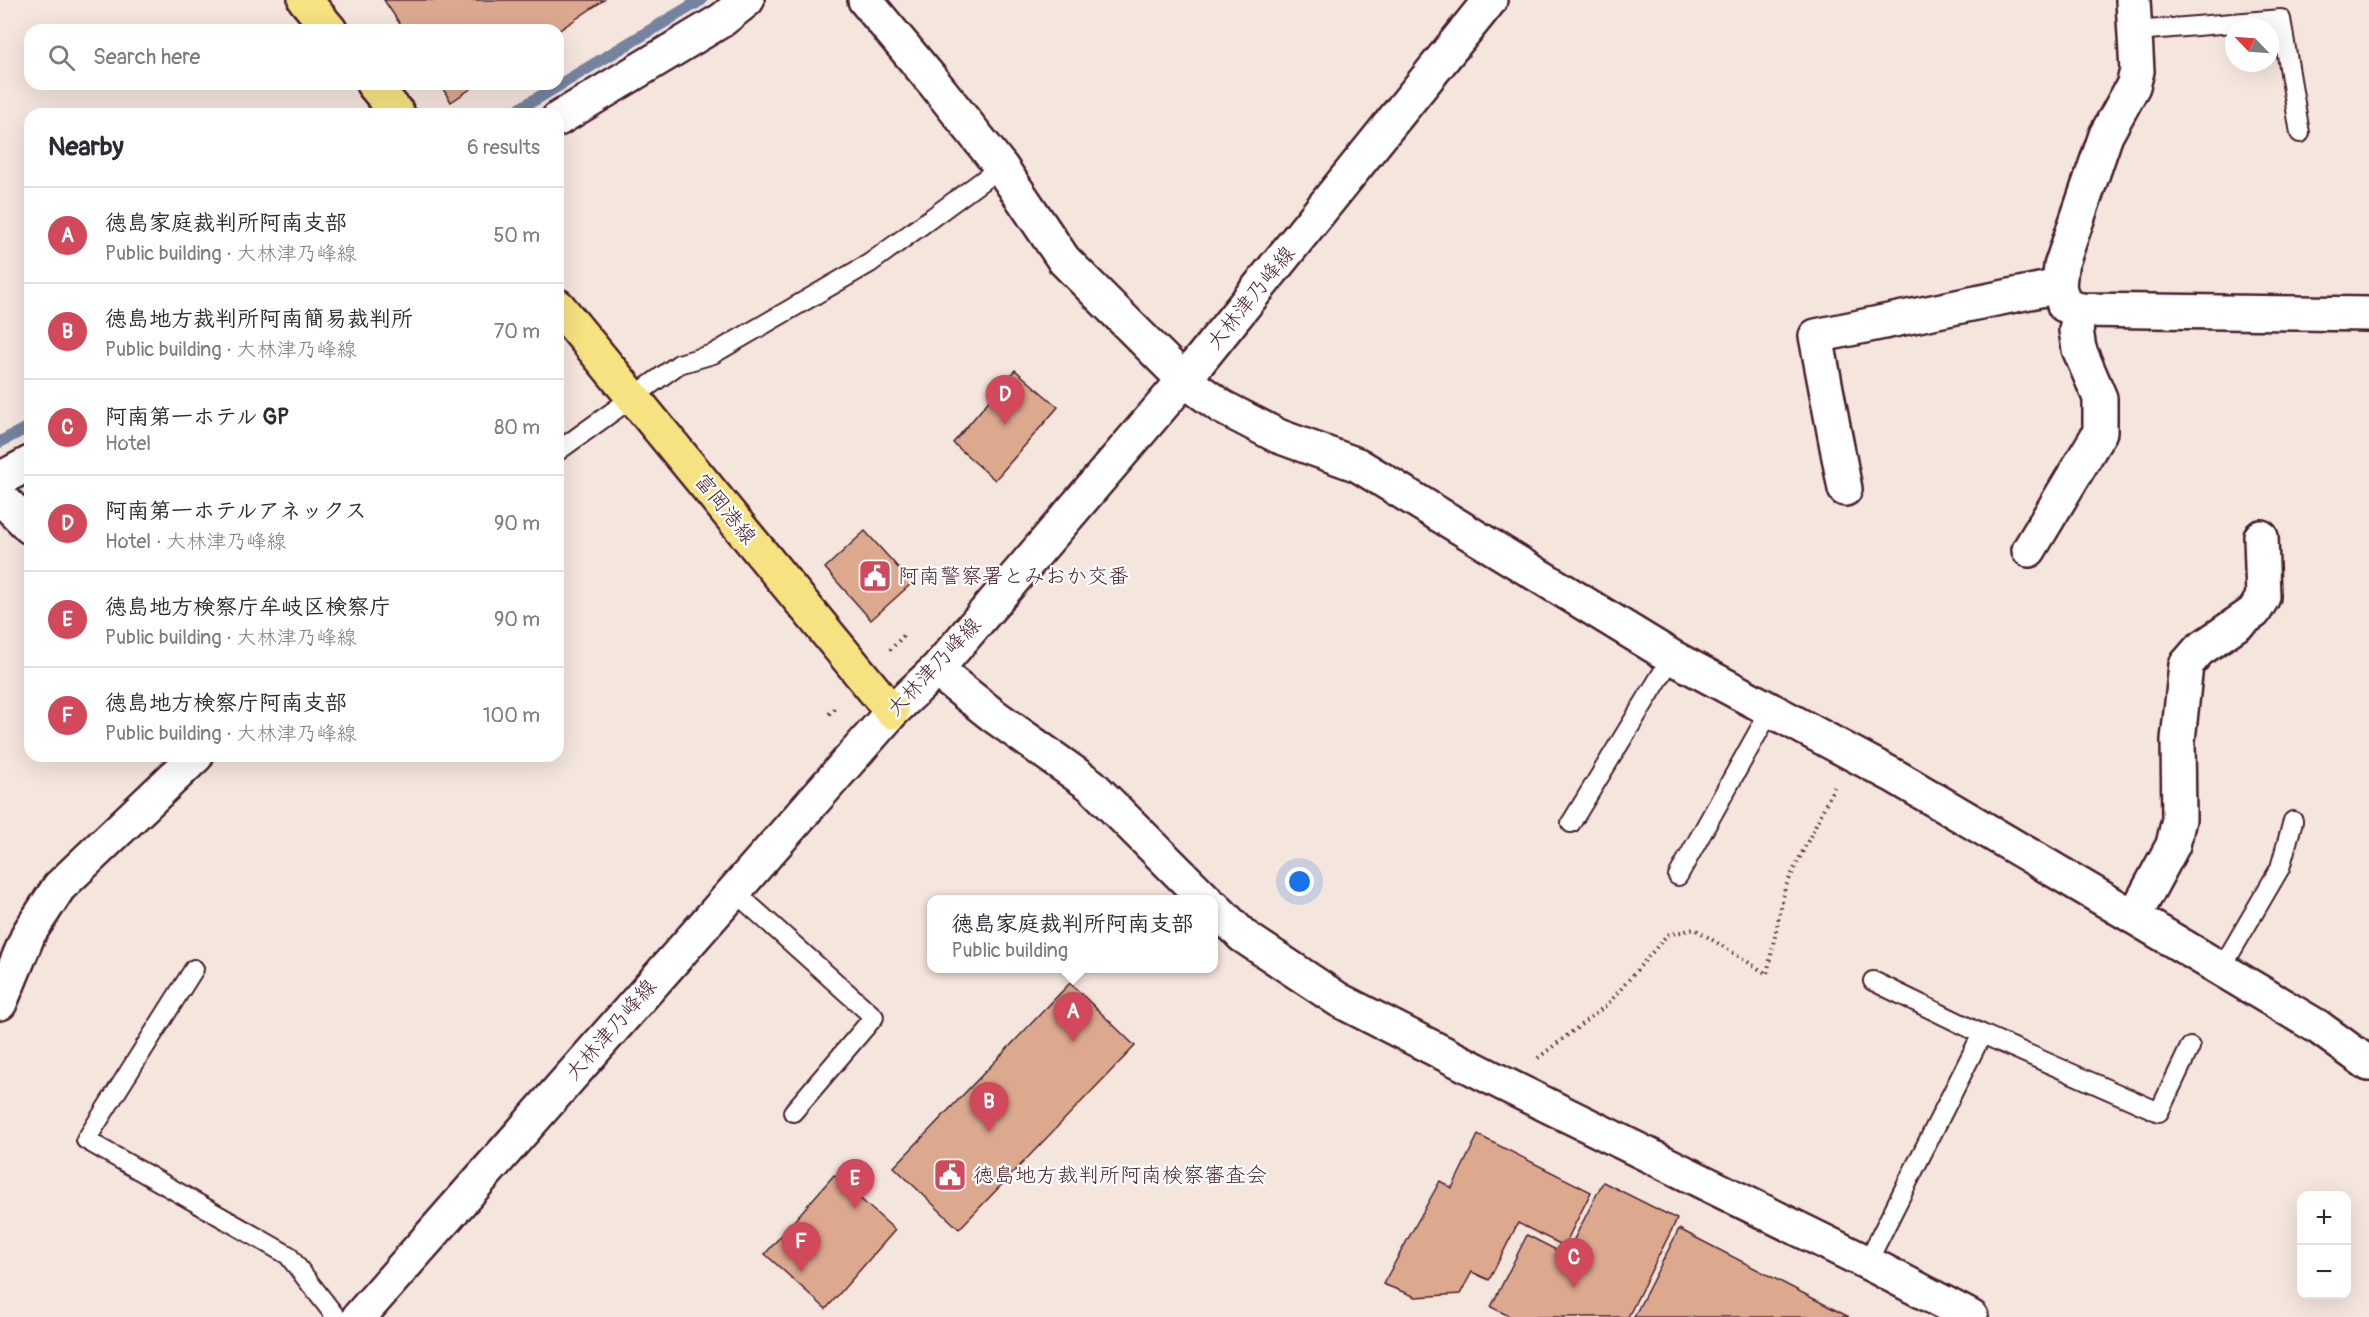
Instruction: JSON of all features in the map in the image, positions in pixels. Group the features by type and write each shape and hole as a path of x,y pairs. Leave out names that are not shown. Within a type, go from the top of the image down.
{"main road":[{"path":"305,0 325,24"},
{"path":"378,90 393,108"},
{"name":"富岡港線","path":"564,313 892,712"}],"street":[{"path":"564,115 722,20 747,0"},
{"path":"865,0 1001,167 1064,260 1184,380 1222,407 1278,436 1358,465 1672,657 1896,777 2134,917 2318,1027 2369,1064"},
{"name":"大林津乃峰線","path":"359,1317 892,712 936,670 1184,380 1490,0"},
{"path":"2134,15 2137,71 2133,86 2106,135 2061,266 2059,286 2064,305 2080,310 2369,314"},
{"path":"1845,489 1816,336 2059,286"},
{"path":"2029,550 2100,432 2100,398 2091,381 2077,339 2076,330 2080,310"},
{"path":"0,479 24,466"},
{"path":"0,497 24,521"},
{"path":"2134,917 2173,845 2180,819 2178,740 2186,665 2199,650 2254,612 2263,597 2260,537"},
{"path":"936,670 994,716 1091,785 1201,895"},
{"path":"0,1003 29,933 59,886 190,762"},
{"path":"1218,911 1243,936 1339,1000 1971,1317"}],"lane":[{"path":"2134,15 2280,19 2300,134"},
{"path":"564,447 679,364 712,354 870,263 1001,167"},
{"path":"1571,823 1672,657"},
{"path":"1678,876 1771,709"},
{"path":"2221,969 2280,868 2293,821"},
{"path":"734,891 874,1017 793,1112"},
{"path":"194,969 86,1140 288,1255 336,1317"},
{"path":"1873,981 1982,1034 2159,1112 2190,1047"},
{"path":"1867,1263 1982,1034"}],"path":[{"path":"1504,1084 1608,1004 1667,935 1695,929 1767,975 1785,888 1851,752"}],"building":[{"path":"384,0 604,0 564,27 564,24 400,24"},
{"path":"444,90 469,90 451,102"},
{"path":"1015,370 1058,407 995,480 953,443"},
{"path":"865,531 912,583 871,620 825,568"},
{"path":"1070,983 1135,1046 959,1229 894,1167"},
{"path":"1478,1135 1591,1192 1564,1246 1518,1223 1489,1280 1472,1272 1460,1294 1416,1297 1383,1284 1440,1181 1452,1188"},
{"path":"834,1175 895,1230 826,1309 765,1254"},
{"path":"1603,1182 1677,1219 1628,1317 1511,1317 1491,1307 1527,1235 1566,1255"},
{"path":"1679,1229 1849,1317 1634,1317"}],"waterway":[{"path":"564,82 701,0"},
{"path":"521,108 551,90"},
{"path":"0,442 24,429"}],"place":[{"name":"阿南第一ホテルアネックス","path":"1005,425"},
{"name":"阿南警察署とみおか交番","path":"875,576"},
{"name":"徳島家庭裁判所阿南支部","path":"1073,1042"},
{"name":"徳島地方裁判所阿南簡易裁判所","path":"989,1132"},
{"name":"徳島地方裁判所阿南検察審査会","path":"950,1175"},
{"name":"徳島地方検察庁牟岐区検察庁","path":"855,1209"},
{"name":"徳島地方検察庁阿南支部","path":"801,1272"},
{"name":"阿南第一ホテル GP","path":"1574,1288"}]}
